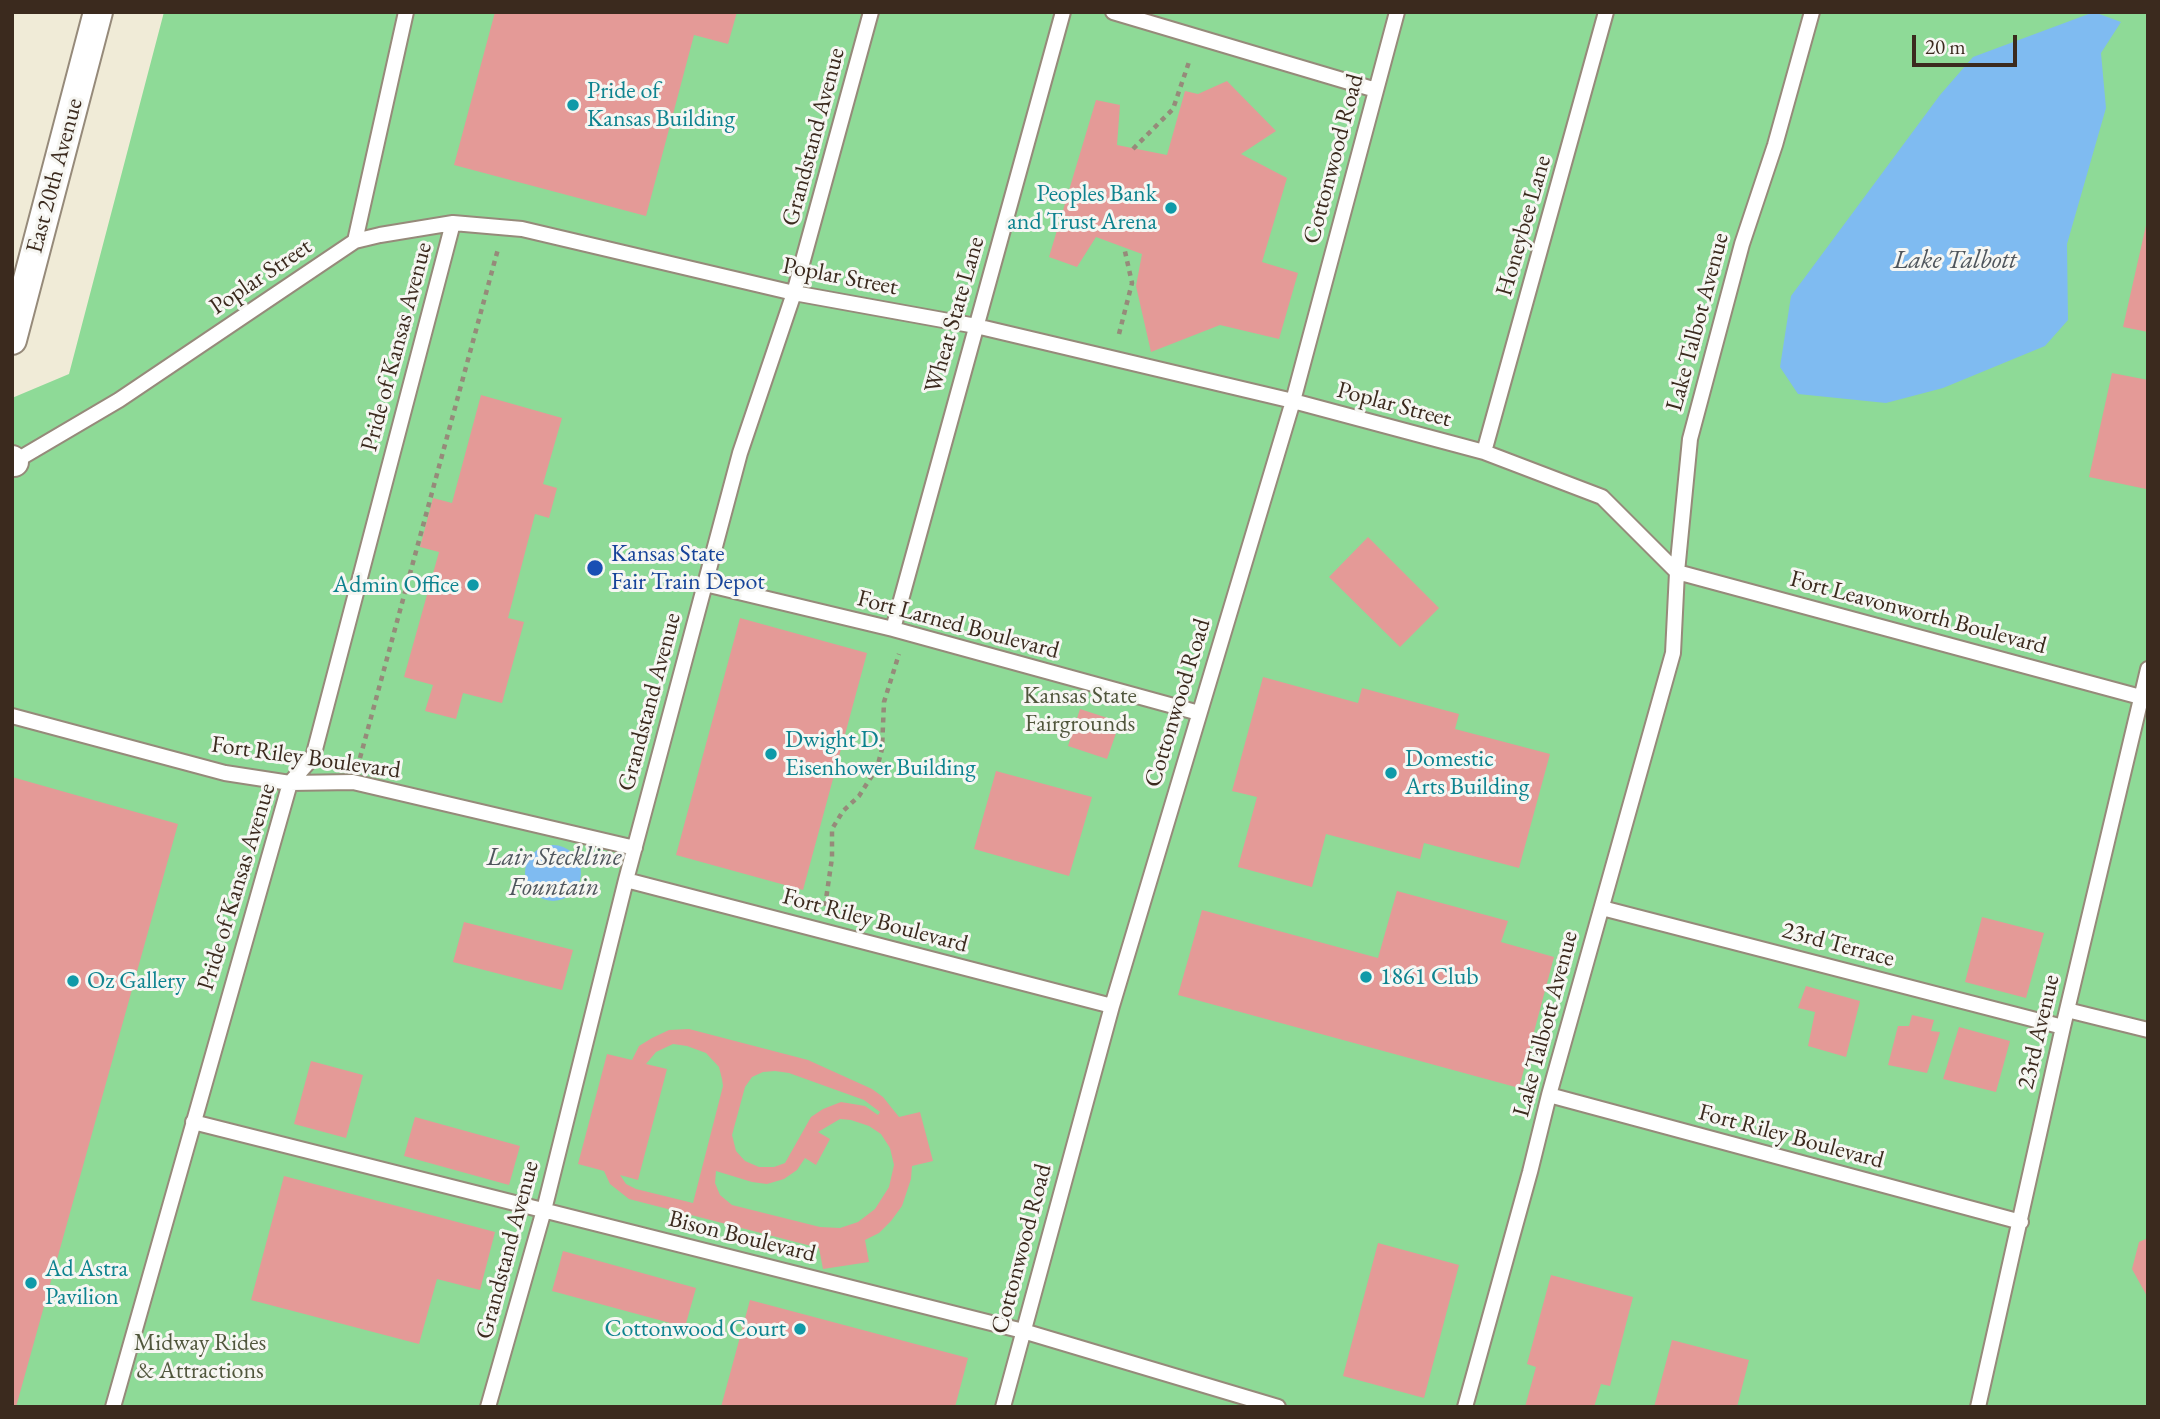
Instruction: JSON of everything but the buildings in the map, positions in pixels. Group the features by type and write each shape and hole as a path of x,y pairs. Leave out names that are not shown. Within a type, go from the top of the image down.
{"street":[{"name":"East 20th Avenue","path":"12,340 98,12"}],"lane":[{"path":"355,242 406,12"},
{"name":"Grandstand Avenue","path":"488,1407 544,1210 626,880 740,453 794,293 872,12"},
{"name":"Wheat State Lane","path":"899,631 976,326 1063,12"},
{"path":"1113,12 1376,90"},
{"name":"Cottonwood Road","path":"1003,1407 1112,1006 1293,401 1397,12"},
{"name":"Honeybee Lane","path":"1484,452 1606,12"},
{"name":"Lake Talbot Avenue","path":"1673,653 1677,572 1690,439 1742,244 1776,145 1812,12"},
{"name":"Poplar Street","path":"13,461 119,400 355,242 380,235 453,223 522,229 794,293 976,326 1293,401 1484,452 1602,497 1677,572"},
{"name":"Pride of Kansas Avenue","path":"113,1407 290,783 313,757 453,223"},
{"name":"Fort Leavonworth Boulevard","path":"1677,572 2144,698"},
{"name":"Fort Larned Boulevard","path":"705,584 899,631 1199,713"},
{"name":"Lake Talbott Avenue","path":"1465,1407 1673,653"},
{"name":"23rd Avenue","path":"1978,1407 2063,1027 2144,698 2148,669"},
{"name":"Fort Riley Boulevard","path":"12,716 225,773 290,783 353,782 635,848"},
{"name":"Fort Riley Boulevard","path":"626,880 1112,1006"},
{"name":"23rd Terrace","path":"1602,908 2063,1027"},
{"path":"2067,1010 2148,1030"},
{"name":"Fort Riley Boulevard","path":"1549,1095 2021,1222"},
{"name":"Bison Boulevard","path":"193,1122 1023,1331 1278,1407"}],"path":[{"path":"1133,149 1173,109 1197,38"},
{"path":"353,782 504,227"},
{"path":"1113,359 1132,283 1124,247"},
{"path":"818,929 828,895 832,829 843,811 859,796 877,768 882,749 884,702 899,631"}],"green space":[{"name":"Kansas State Fairgrounds","path":"164,12 2148,12 2148,1407 12,1407 12,398 69,374"}],"water":[{"name":"Lake Talbott","path":"2094,12 2121,22 2101,53 2106,108 2067,244 2068,320 2045,346 1943,388 1886,403 1798,394 1780,367 1791,296 1940,95 1973,57"},
{"name":"Lair Steckline Fountain","path":"553,845 568,850 576,858 581,873 576,888 568,896 553,901 538,896 530,888 525,873 530,858 538,850"}],"place":[{"name":"Pride of Kansas Building","path":"573,105"},
{"name":"Peoples Bank and Trust Arena","path":"1171,208"},
{"name":"Kansas State Fair Train Depot","path":"595,568"},
{"name":"Admin Office","path":"473,585"},
{"name":"Dwight D. Eisenhower Building","path":"771,754"},
{"name":"Domestic Arts Building","path":"1391,773"},
{"name":"1861 Club","path":"1366,977"},
{"name":"Oz Gallery","path":"73,981"},
{"name":"Ad Astra Pavilion","path":"31,1283"},
{"name":"Cottonwood Court","path":"800,1329"}],"park label":[{"name":"Midway Rides & Attractions","path":"200,1357"}]}
